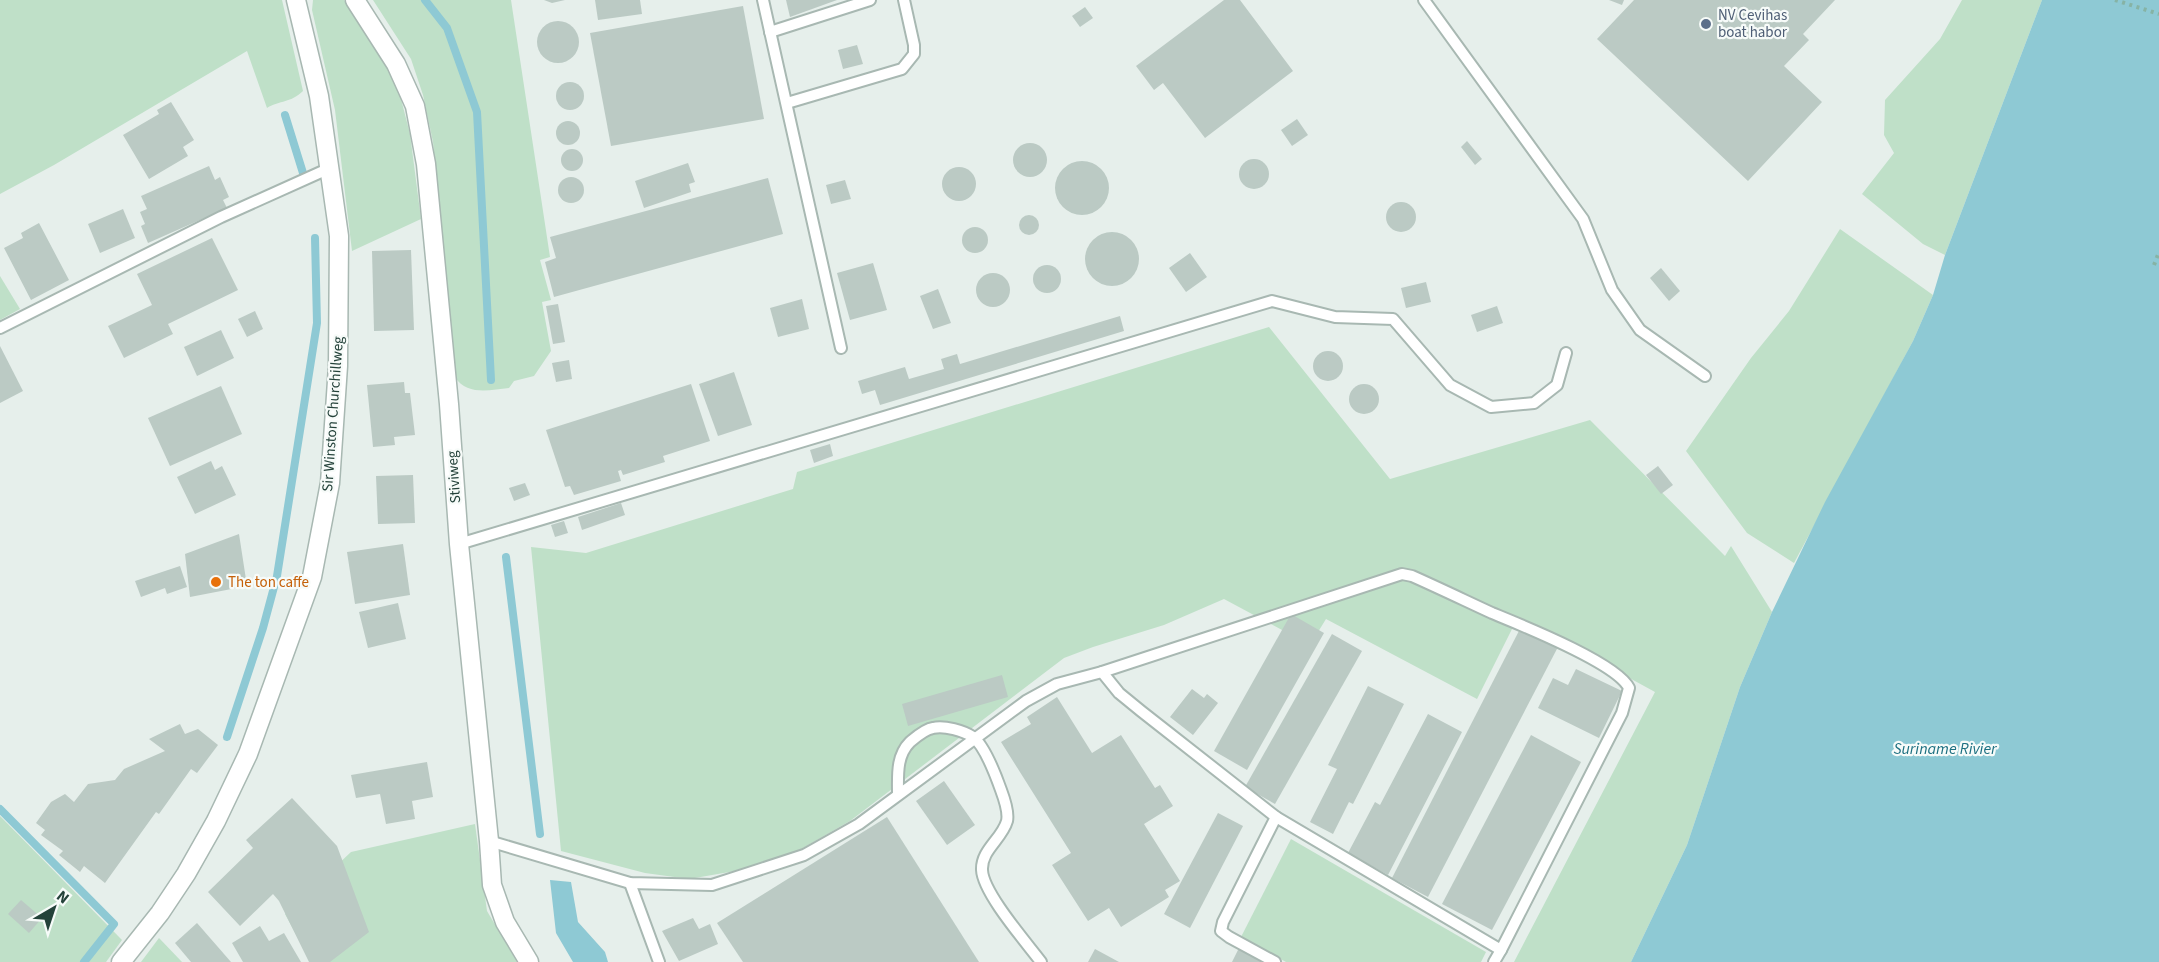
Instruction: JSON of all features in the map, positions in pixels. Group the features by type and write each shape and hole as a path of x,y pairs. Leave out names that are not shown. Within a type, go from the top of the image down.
{"street":[{"name":"Sir Winston Churchillweg","path":"121,962 160,913 186,874 216,821 249,754 312,577 330,483 338,366 339,236 319,96 296,0"},
{"name":"Stiviweg","path":"355,0 396,64 415,106 422,141 447,381 459,544 492,885 505,922 529,962"}],"lane":[{"path":"763,0 841,348"},
{"path":"770,32 870,0"},
{"path":"787,103 902,69 914,54 904,0"},
{"path":"1424,0 1583,219 1612,290 1640,330 1706,376"},
{"path":"0,328 221,217 330,168"},
{"path":"459,544 1272,301 1335,317 1393,319 1450,384 1491,407 1534,402 1557,386 1566,353"},
{"path":"489,841 630,883 712,885 804,855 859,824 1026,701 1057,684 1102,672 1402,574 1412,576 1555,640 1607,668 1625,680 1629,688 1622,713 1494,962"},
{"path":"1102,672 1119,693 1276,817 1500,950"},
{"path":"898,794 901,755 909,743 920,734 934,728 957,730 974,738 993,768 1004,799 1007,820 1000,835 985,854 982,869 987,888 1041,962"},
{"path":"1275,962 1221,931 1223,922 1276,817"},
{"path":"630,883 659,962"}],"path":[{"path":"2115,0 2159,14"},
{"path":"2154,265 2159,252"}],"green space":[{"path":"0,0 282,0 303,91 294,98 267,108 247,51 54,165 0,194"},
{"path":"313,0 344,0 347,3 392,76 410,134 421,219 352,251 335,110 312,10"},
{"path":"373,0 511,0 550,257 540,260 551,300 542,302 551,351 534,376 514,381 509,388 472,389 460,383 455,377 433,142 423,95 411,59"},
{"path":"1962,0 2042,0 1945,255 1923,244 1862,194 1894,153 1884,135 1885,100 1940,39"},
{"path":"1840,229 1933,295 1913,341 1794,563 1747,533 1686,451 1751,358 1789,311"},
{"path":"0,276 20,309 0,320"},
{"path":"1269,327 1390,479 1590,420 1725,556 1731,546 1772,612 1740,687 1687,845 1631,962 1514,962 1655,692 1518,617 1477,699 1326,619 1310,645 1224,599 1164,625 1064,658 850,821 796,852 741,870 689,879 645,873 561,851 531,547 586,553 793,489 797,472"},
{"path":"0,816 122,940 106,962 0,962"},
{"path":"475,824 487,911 517,962 311,962 285,914 351,852"},
{"path":"1291,839 1486,952 1481,962 1286,962 1241,937"},
{"path":"159,938 182,962 141,962"}],"water":[{"name":"Suriname Rivier","path":"2042,0 2159,0 2159,962 1631,962 1687,845 1740,687 1772,612 1825,502 1913,341 1933,295 1945,255"},
{"path":"550,880 571,882 578,922 605,952 608,962 573,962 556,933"}],"building":[{"path":"544,0 565,0 552,3"},
{"path":"595,0 640,0 642,14 598,20"},
{"path":"786,0 837,0 790,17"},
{"path":"1224,0 1240,0 1293,71 1205,138 1163,83 1154,90 1136,66"},
{"path":"1609,0 1624,0 1622,5"},
{"path":"1634,0 1835,0 1803,34 1809,40 1784,66 1822,102 1748,181 1597,39"},
{"path":"743,6 764,119 611,146 590,33"},
{"path":"1085,7 1093,18 1080,27 1072,16"},
{"path":"558,21 566,22 573,27 578,34 578,50 573,57 566,62 558,63 550,62 543,57 538,50 537,42 538,34 543,27 550,22"},
{"path":"857,45 863,64 843,69 838,50"},
{"path":"570,82 580,86 584,96 580,106 570,110 560,106 556,96 560,86"},
{"path":"171,102 194,140 183,147 188,156 149,179 123,135 159,114 157,110"},
{"path":"1297,119 1308,135 1292,146 1281,130"},
{"path":"568,121 577,124 580,133 577,142 568,145 559,142 556,133 559,124"},
{"path":"1467,141 1482,159 1475,165 1461,147"},
{"path":"1030,143 1042,148 1047,160 1042,172 1030,177 1018,172 1013,160 1018,148"},
{"path":"572,149 580,152 583,160 580,168 572,171 564,168 561,160 564,152"},
{"path":"1254,159 1265,163 1269,174 1265,185 1254,189 1243,185 1239,174 1243,163"},
{"path":"1082,161 1092,163 1101,169 1107,178 1109,188 1107,198 1101,207 1092,213 1082,215 1072,213 1063,207 1057,198 1055,188 1057,178 1063,169 1072,163"},
{"path":"688,163 695,182 689,184 691,192 644,208 635,181"},
{"path":"209,166 215,180 220,177 229,197 223,200 227,208 148,243 141,226 145,224 140,212 147,209 141,196"},
{"path":"959,167 971,172 976,184 971,196 959,201 947,196 942,184 947,172"},
{"path":"571,177 580,181 584,190 580,199 571,203 562,199 558,190 562,181"},
{"path":"768,178 783,234 554,297 545,262 556,258 550,237"},
{"path":"845,180 851,199 831,204 826,185"},
{"path":"1401,202 1412,206 1416,217 1412,228 1401,232 1390,228 1386,217 1390,206"},
{"path":"123,209 135,238 100,253 88,224"},
{"path":"1029,215 1036,218 1039,225 1036,232 1029,235 1022,232 1019,225 1022,218"},
{"path":"39,223 69,280 31,300 4,248 23,238 21,233"},
{"path":"975,227 984,231 988,240 984,249 975,253 966,249 962,240 966,231"},
{"path":"1112,232 1122,234 1131,240 1137,249 1139,259 1137,269 1131,278 1122,284 1112,286 1102,284 1093,278 1087,269 1085,259 1087,249 1093,240 1102,234"},
{"path":"212,238 238,290 168,324 173,334 124,358 108,326 152,305 137,274"},
{"path":"411,250 414,330 374,331 372,251"},
{"path":"1190,253 1207,277 1186,292 1169,268"},
{"path":"873,263 887,310 850,320 837,273"},
{"path":"1047,265 1057,269 1061,279 1057,289 1047,293 1037,289 1033,279 1037,269"},
{"path":"1661,268 1680,291 1669,301 1650,278"},
{"path":"993,273 1005,278 1010,290 1005,302 993,307 981,302 976,290 981,278"},
{"path":"1426,282 1431,302 1406,308 1401,288"},
{"path":"938,289 951,323 933,329 920,296"},
{"path":"802,299 809,329 778,337 770,308"},
{"path":"558,304 565,342 553,344 546,306"},
{"path":"1497,306 1503,323 1477,332 1471,315"},
{"path":"255,311 263,329 247,337 238,319"},
{"path":"1120,316 1124,331 880,405 875,390 862,394 858,381 905,367 909,379 944,369 941,359 957,354 960,364"},
{"path":"221,330 234,358 197,376 184,347"},
{"path":"0,346 23,391 0,403"},
{"path":"1328,351 1339,355 1343,366 1339,377 1328,381 1317,377 1313,366 1317,355"},
{"path":"569,360 572,379 556,382 552,363"},
{"path":"734,372 752,425 718,436 699,384"},
{"path":"404,382 405,393 410,393 415,435 394,437 395,445 373,447 367,385"},
{"path":"691,384 710,441 663,456 665,462 623,475 621,470 618,471 621,481 574,495 570,486 565,487 546,430"},
{"path":"1364,384 1375,388 1379,399 1375,410 1364,414 1353,410 1349,399 1353,388"},
{"path":"221,386 242,434 170,466 148,418"},
{"path":"830,444 833,456 814,463 810,450"},
{"path":"211,461 215,470 222,466 236,495 195,514 177,477"},
{"path":"1658,466 1673,485 1661,494 1646,475"},
{"path":"413,475 415,523 378,524 376,476"},
{"path":"525,483 530,495 514,501 509,488"},
{"path":"621,503 625,515 582,530 578,517"},
{"path":"564,521 568,533 555,537 551,525"},
{"path":"239,534 247,586 190,597 185,554"},
{"path":"403,544 410,595 355,604 347,552"},
{"path":"180,566 187,587 167,594 165,588 141,597 135,581"},
{"path":"398,603 406,639 368,648 359,612"},
{"path":"1291,614 1324,633 1247,770 1214,751"},
{"path":"1522,625 1559,645 1428,897 1392,878"},
{"path":"1332,634 1362,651 1275,804 1245,787"},
{"path":"1576,669 1622,691 1599,738 1538,708 1553,678 1568,685"},
{"path":"1002,675 1008,697 908,726 902,704"},
{"path":"1368,686 1404,704 1353,804 1349,802 1333,834 1310,822 1337,769 1328,765"},
{"path":"1192,689 1204,698 1207,694 1218,703 1193,735 1170,717"},
{"path":"1057,697 1092,753 1121,735 1155,788 1160,785 1173,806 1144,824 1180,881 1165,890 1169,897 1121,927 1109,908 1088,921 1052,865 1071,853 1001,742 1031,724 1027,717"},
{"path":"1428,714 1462,732 1388,875 1348,853 1375,802 1380,805"},
{"path":"180,724 185,734 198,729 218,745 197,773 191,769 159,814 156,812 105,883 84,866 80,872 59,855 63,851 41,835 45,830 36,823 51,802 65,794 74,802 88,784 115,780 124,769 165,751 149,739"},
{"path":"1531,735 1581,762 1492,930 1442,904"},
{"path":"427,762 433,797 412,801 415,819 386,824 380,794 356,798 351,775"},
{"path":"944,781 975,825 947,845 916,801"},
{"path":"292,798 337,846 369,932 330,962 309,962 279,901 273,894 240,926 208,892 253,848 246,840"},
{"path":"1218,813 1243,826 1190,928 1164,914"},
{"path":"887,817 979,962 743,962 717,923"},
{"path":"21,900 42,918 29,933 8,914"},
{"path":"693,918 699,929 710,924 718,944 679,961 662,931"},
{"path":"197,923 231,962 191,962 175,943"},
{"path":"260,926 269,941 284,933 301,962 243,962 232,943"},
{"path":"1240,946 1270,962 1232,962"},
{"path":"1095,949 1119,962 1088,962"}],"waterway":[{"path":"425,0 447,28 477,112 491,380"},
{"path":"285,115 303,173"},
{"path":"227,737 263,628 277,576 317,323 315,238"},
{"path":"506,557 540,834"},
{"path":"0,809 114,924 84,962"}],"place":[{"name":"NV Cevihas boat habor","path":"1706,24"},
{"name":"The ton caffe","path":"216,582"}]}
